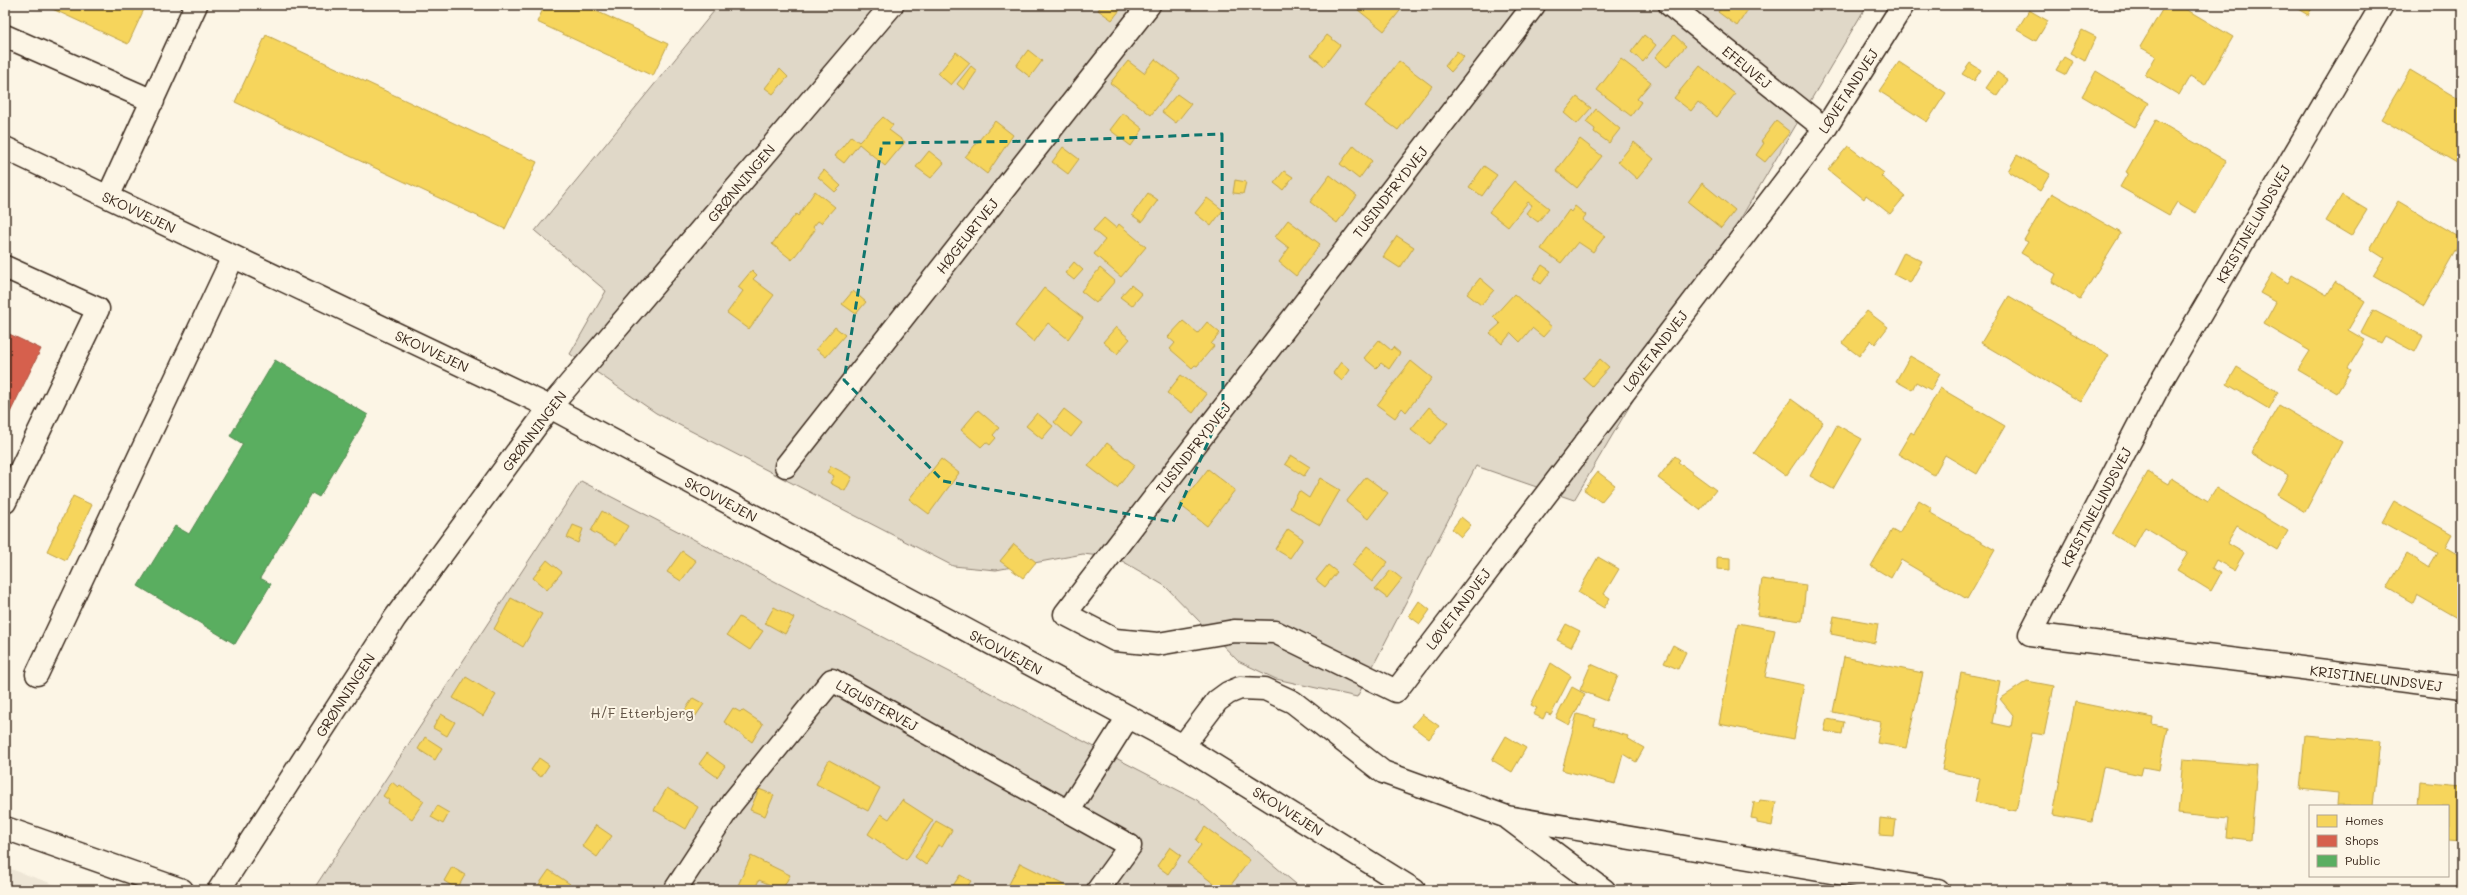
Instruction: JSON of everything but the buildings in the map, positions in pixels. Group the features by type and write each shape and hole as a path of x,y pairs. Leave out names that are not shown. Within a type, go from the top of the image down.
{"street":[{"path":"108,197 196,5"},
{"name":"GRØNNINGEN","path":"219,890 395,618 550,407 892,5"},
{"name":"HØGEURTVEJ","path":"786,466 1149,5"},
{"name":"TUSINDFRYDVEJ","path":"1396,691 1275,632 1234,631 1158,644 1114,640 1066,614 1534,5"},
{"name":"EFEUVEJ","path":"1670,5 1825,129"},
{"name":"LØVETANDVEJ","path":"1396,691 1825,129 1903,5"},
{"name":"KRISTINELUNDSVEJ","path":"2382,5 2162,380 2030,634 2462,688"},
{"path":"5,36 153,101"},
{"name":"SKOVVEJEN","path":"5,148 550,407 1183,746 1414,890"},
{"path":"37,674 233,257"},
{"path":"5,267 98,310 5,502"},
{"name":"LIGUSTERVEJ","path":"675,890 732,803 832,680 1130,846 1098,890"},
{"path":"1183,746 1217,701 1228,693 1240,688 1265,688 1292,702 1382,772 1507,817 1938,890"},
{"path":"1068,812 1128,717"},
{"path":"1507,817 1604,890"},
{"path":"5,828 182,890"}],"highlighted area":[{"path":"1222,134 1223,408 1173,522 943,481 844,380 882,143 1049,141"}],"shaded area":[{"path":"5,867 70,890 5,890"}],"green space":[{"path":"719,5 1867,5 1574,500 1476,466 1357,697 1276,679 1238,661 1165,586 1117,558 1083,554 996,570 953,566 656,413 570,354 606,291 535,231"},
{"name":"H/F Etterbjerg","path":"581,481 1197,800 1303,890 313,890"}]}
